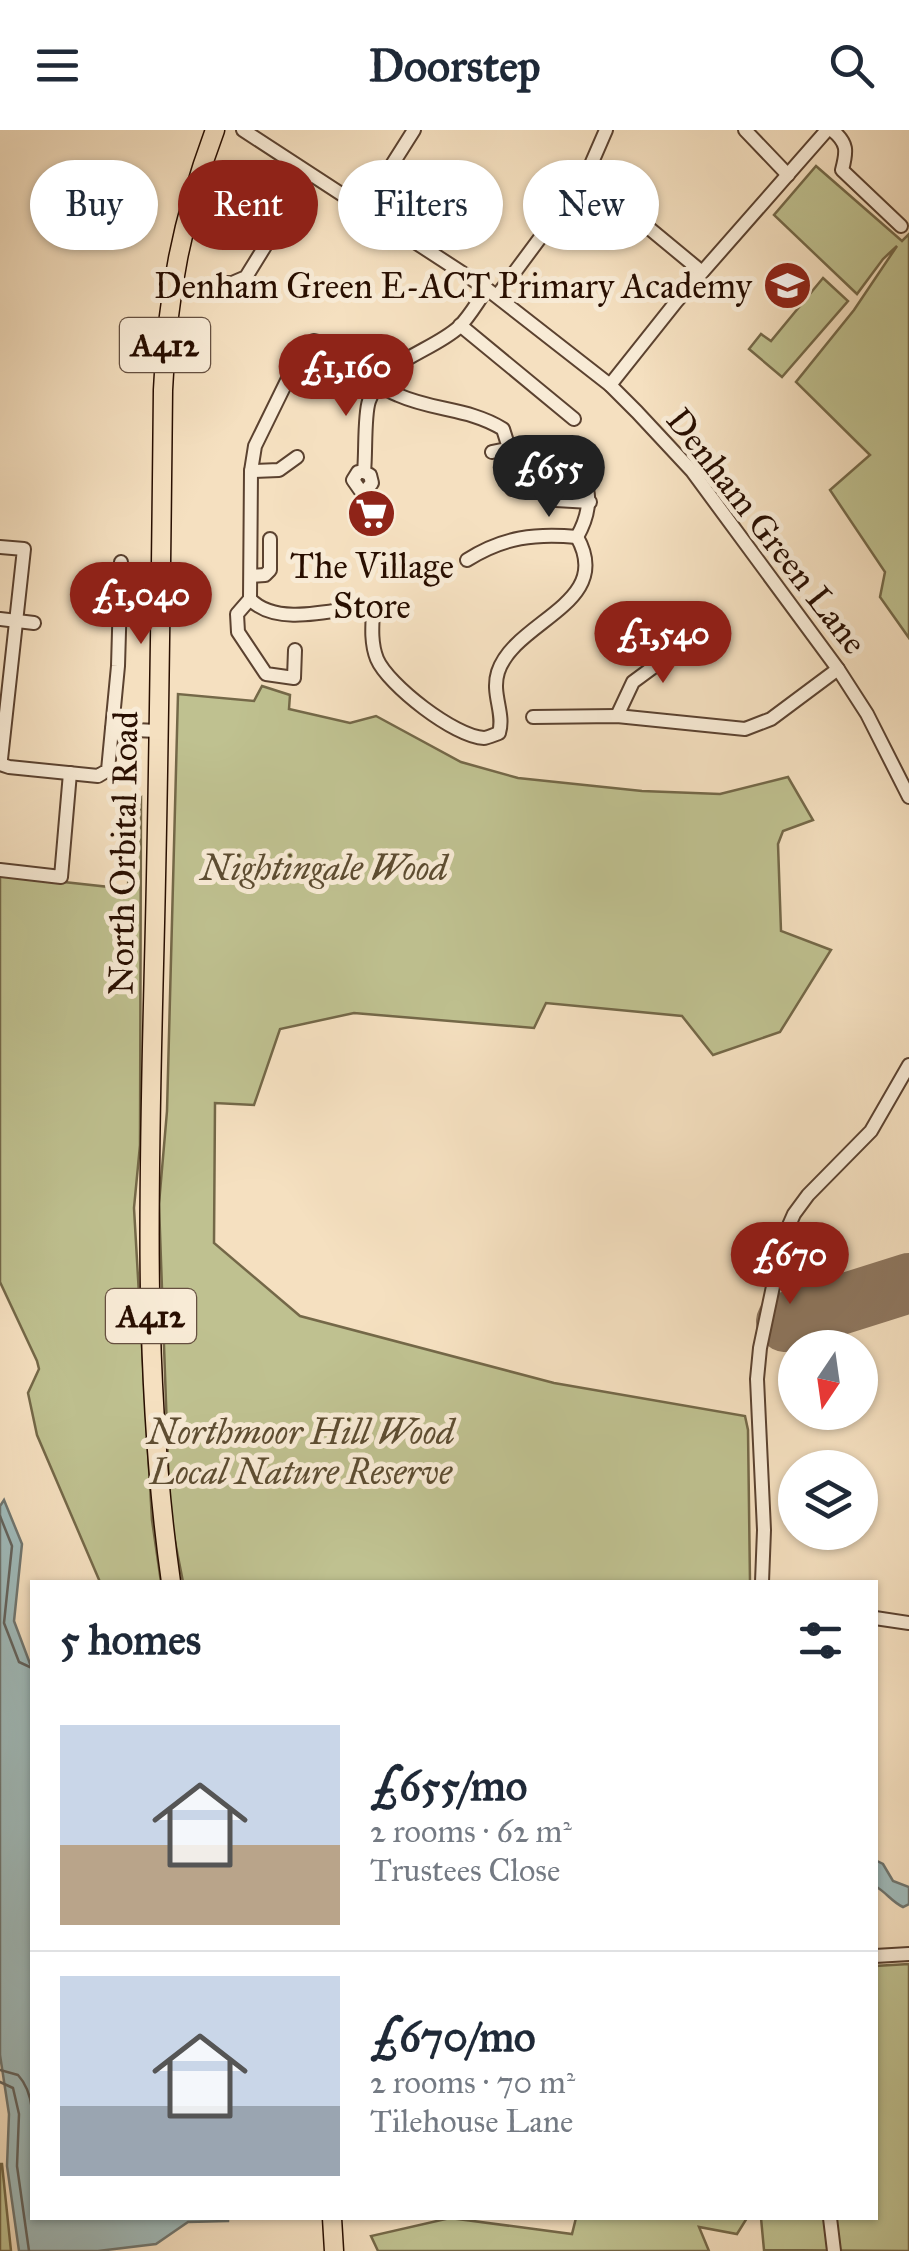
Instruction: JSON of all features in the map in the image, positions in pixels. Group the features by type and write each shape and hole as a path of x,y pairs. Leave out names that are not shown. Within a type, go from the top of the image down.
{"main road":[{"name":"North Orbital Road","path":"170,1580 161,1515 151,1356 148,1200 166,318 182,237 215,130"},
{"path":"332,2220 334,2251"}],"street":[{"path":"395,160 414,130"},
{"path":"592,160 604,130"},
{"path":"745,130 788,175"},
{"path":"610,385 702,272 829,130 843,139 847,151 842,170 901,226"},
{"name":"Denham Green Lane","path":"248,131 288,160"},
{"path":"659,236 702,272"},
{"path":"224,283 246,277 263,250"},
{"name":"Denham Green Lane","path":"427,250 492,292 610,385 692,471 838,668 868,714 909,797"},
{"path":"364,472 367,412 379,382 398,363 460,326 526,250"},
{"path":"460,326 574,419"},
{"path":"295,650 294,678 266,674 238,632 237,614 250,599 251,471 255,446 304,346 314,341 328,344 392,393 406,399 480,415 503,429 510,448"},
{"path":"492,452 532,447 556,453 574,467 585,483 590,502 577,537"},
{"path":"251,471 279,470 297,457"},
{"path":"512,489 537,486 556,500 590,502"},
{"path":"467,560 502,540 545,534 577,537"},
{"path":"250,599 271,613 306,614 365,606 373,612 372,640 378,662 428,711 465,733 485,738 499,734 502,722 495,698 499,671 537,624 566,606 582,582 587,554 577,537"},
{"path":"251,576 265,575 270,570 270,539"},
{"path":"0,547 24,549 16,621 7,651 0,764 70,773 104,774 108,770 122,562"},
{"path":"119,606 160,608"},
{"path":"0,619 34,623"},
{"path":"617,716 633,682 690,640"},
{"path":"533,717 617,716 744,729 772,719 838,668"},
{"path":"112,729 158,730"},
{"path":"0,870 61,877 70,773"},
{"path":"762,1580 764,1530 757,1379 783,1239 808,1195 871,1131 909,1065"},
{"path":"878,1618 909,1623"},
{"path":"878,1956 909,1954"},
{"path":"830,2220 834,2251"}],"green space":[{"path":"816,166 902,241 909,234 909,638 880,597 885,572 830,490 870,455 796,382 854,310 897,246 857,294 774,215"},
{"path":"823,278 848,301 782,377 749,349 761,334 771,341"},
{"path":"262,686 290,695 289,709 350,723 376,716 461,762 518,778 642,791 720,794 788,777 813,820 783,831 778,844 781,931 831,950 780,1032 713,1055 682,1016 546,1003 534,1028 354,1013 280,1029 254,1105 215,1103 214,1243 300,1316 554,1383 745,1416 750,1580 183,1580 170,1516 159,1204 167,1111 178,694 254,701"},
{"path":"141,798 140,1145 134,1208 152,1520 161,1580 99,1580 37,1435 28,1393 39,1369 0,1282 0,875 128,889 130,809"},
{"path":"909,1964 909,2251 764,2250 761,2220 878,2220 878,1966"},
{"path":"2,2164 11,2251 0,2251"},
{"path":"441,2220 572,2234 576,2220 746,2220 737,2234 699,2227 709,2251 378,2251 371,2236"}],"water":[{"path":"4,1500 22,1544 14,1621 30,1664 30,2220 228,2220 188,2222 156,2244 98,2251 19,2251 7,2166 9,2114 0,2055 0,1506"},
{"path":"878,1862 893,1881 909,1887 909,1904 903,1907 878,1888"}],"runway":[{"path":"786,1322 909,1283"}],"place":[{"name":"Denham Green E-ACT Primary Academy","path":"787,286"},
{"name":"The Village Store","path":"372,514"}],"park label":[{"name":"Nightingale Wood","path":"324,868"},
{"name":"Northmoor Hill Wood Local Nature Reserve","path":"301,1452"}]}
